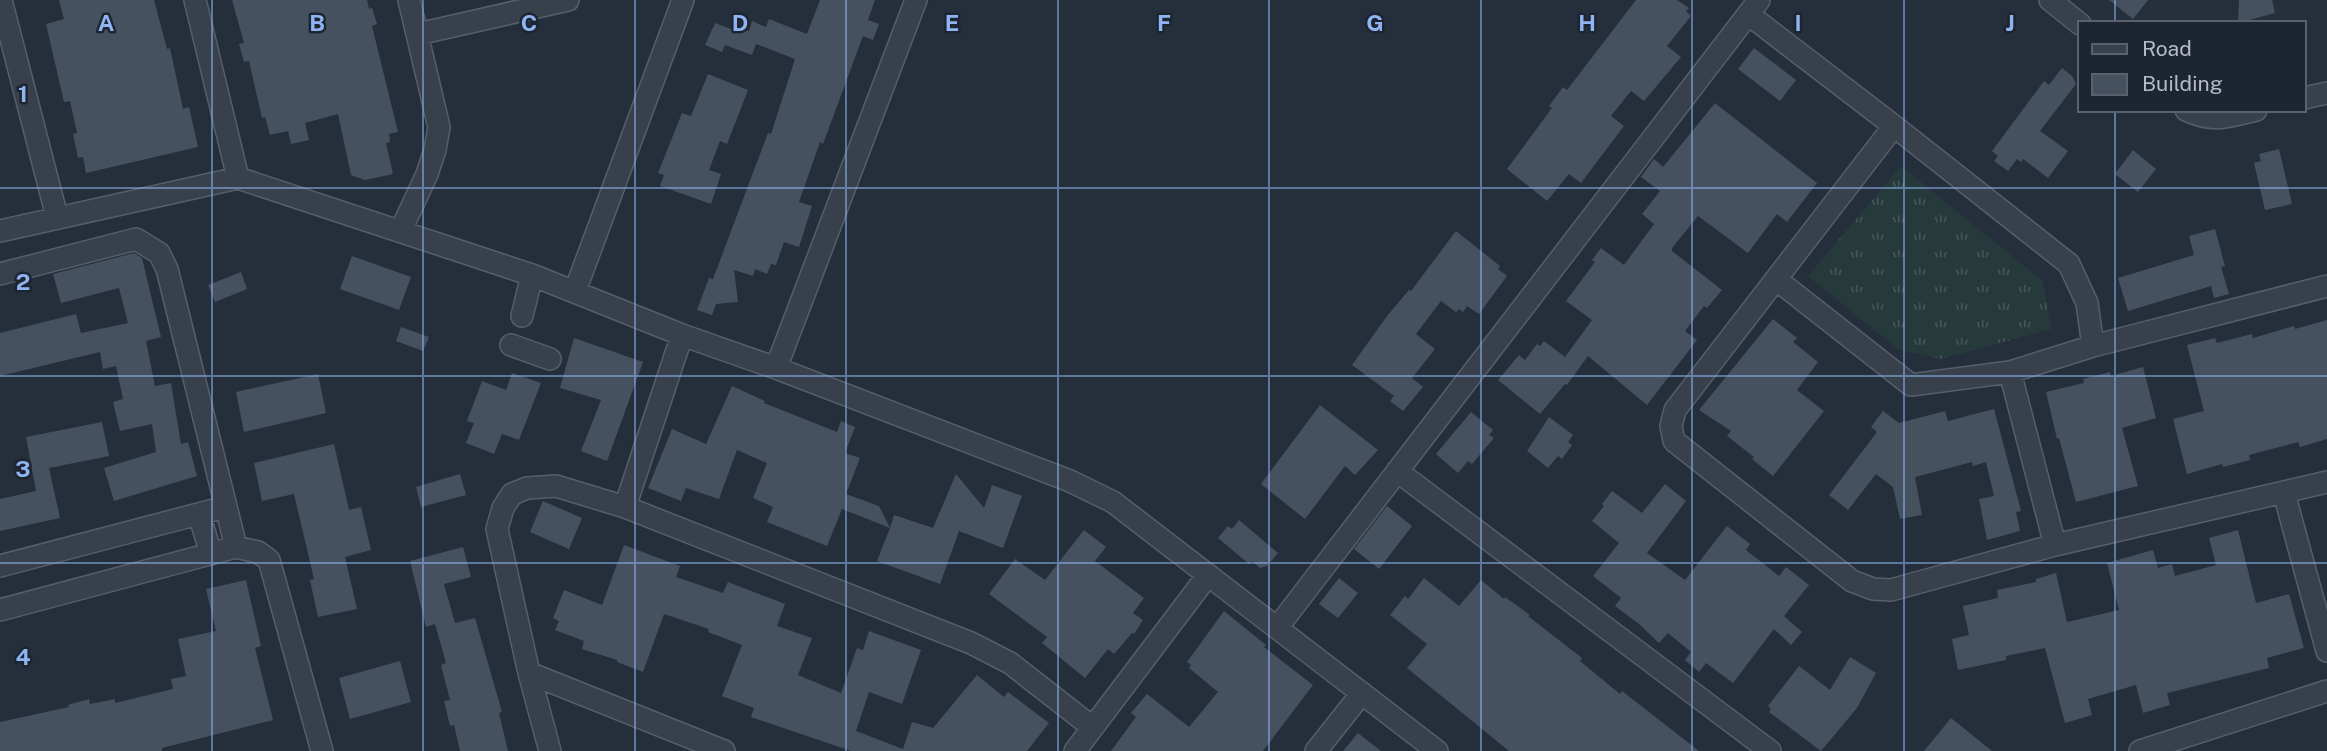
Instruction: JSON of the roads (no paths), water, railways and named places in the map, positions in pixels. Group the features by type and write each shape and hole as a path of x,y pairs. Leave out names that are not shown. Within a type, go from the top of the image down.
{"street":[{"path":"1,0 57,217"},
{"path":"195,0 238,178"},
{"path":"401,230 428,174 439,127 409,0"},
{"path":"418,34 568,0"},
{"path":"575,291 682,0"},
{"path":"776,368 916,0"},
{"path":"2050,0 2078,22"},
{"path":"1277,628 1754,7 1894,126 2068,264 2087,303 2093,346"},
{"path":"2306,98 2327,93"},
{"path":"2191,112 2219,120 2249,112"},
{"path":"1894,126 1675,410 1671,426 1674,441 1852,581 1873,589 1891,590 2055,545 2327,482"},
{"path":"0,231 238,178 532,275 682,335 776,368 1070,481 1113,502 1437,751"},
{"path":"0,274 136,239 159,253 167,269 236,547"},
{"path":"522,316 532,275"},
{"path":"1777,280 1911,385 2010,372 2093,346 2327,286"},
{"path":"625,507 682,335"},
{"path":"511,345 551,359"},
{"path":"2010,372 2055,545"},
{"path":"1397,471 1770,751"},
{"path":"550,751 529,673 497,529 503,508 512,494 527,488 556,486 625,507 971,643 1010,663 1092,727"},
{"path":"2284,493 2327,651"},
{"path":"0,566 225,507"},
{"path":"199,514 211,554"},
{"path":"0,610 236,547 258,552 269,560 322,751"},
{"path":"1074,751 1208,575"},
{"path":"529,673 724,751"},
{"path":"2140,751 2327,691"},
{"path":"1316,751 1362,693"}]}
